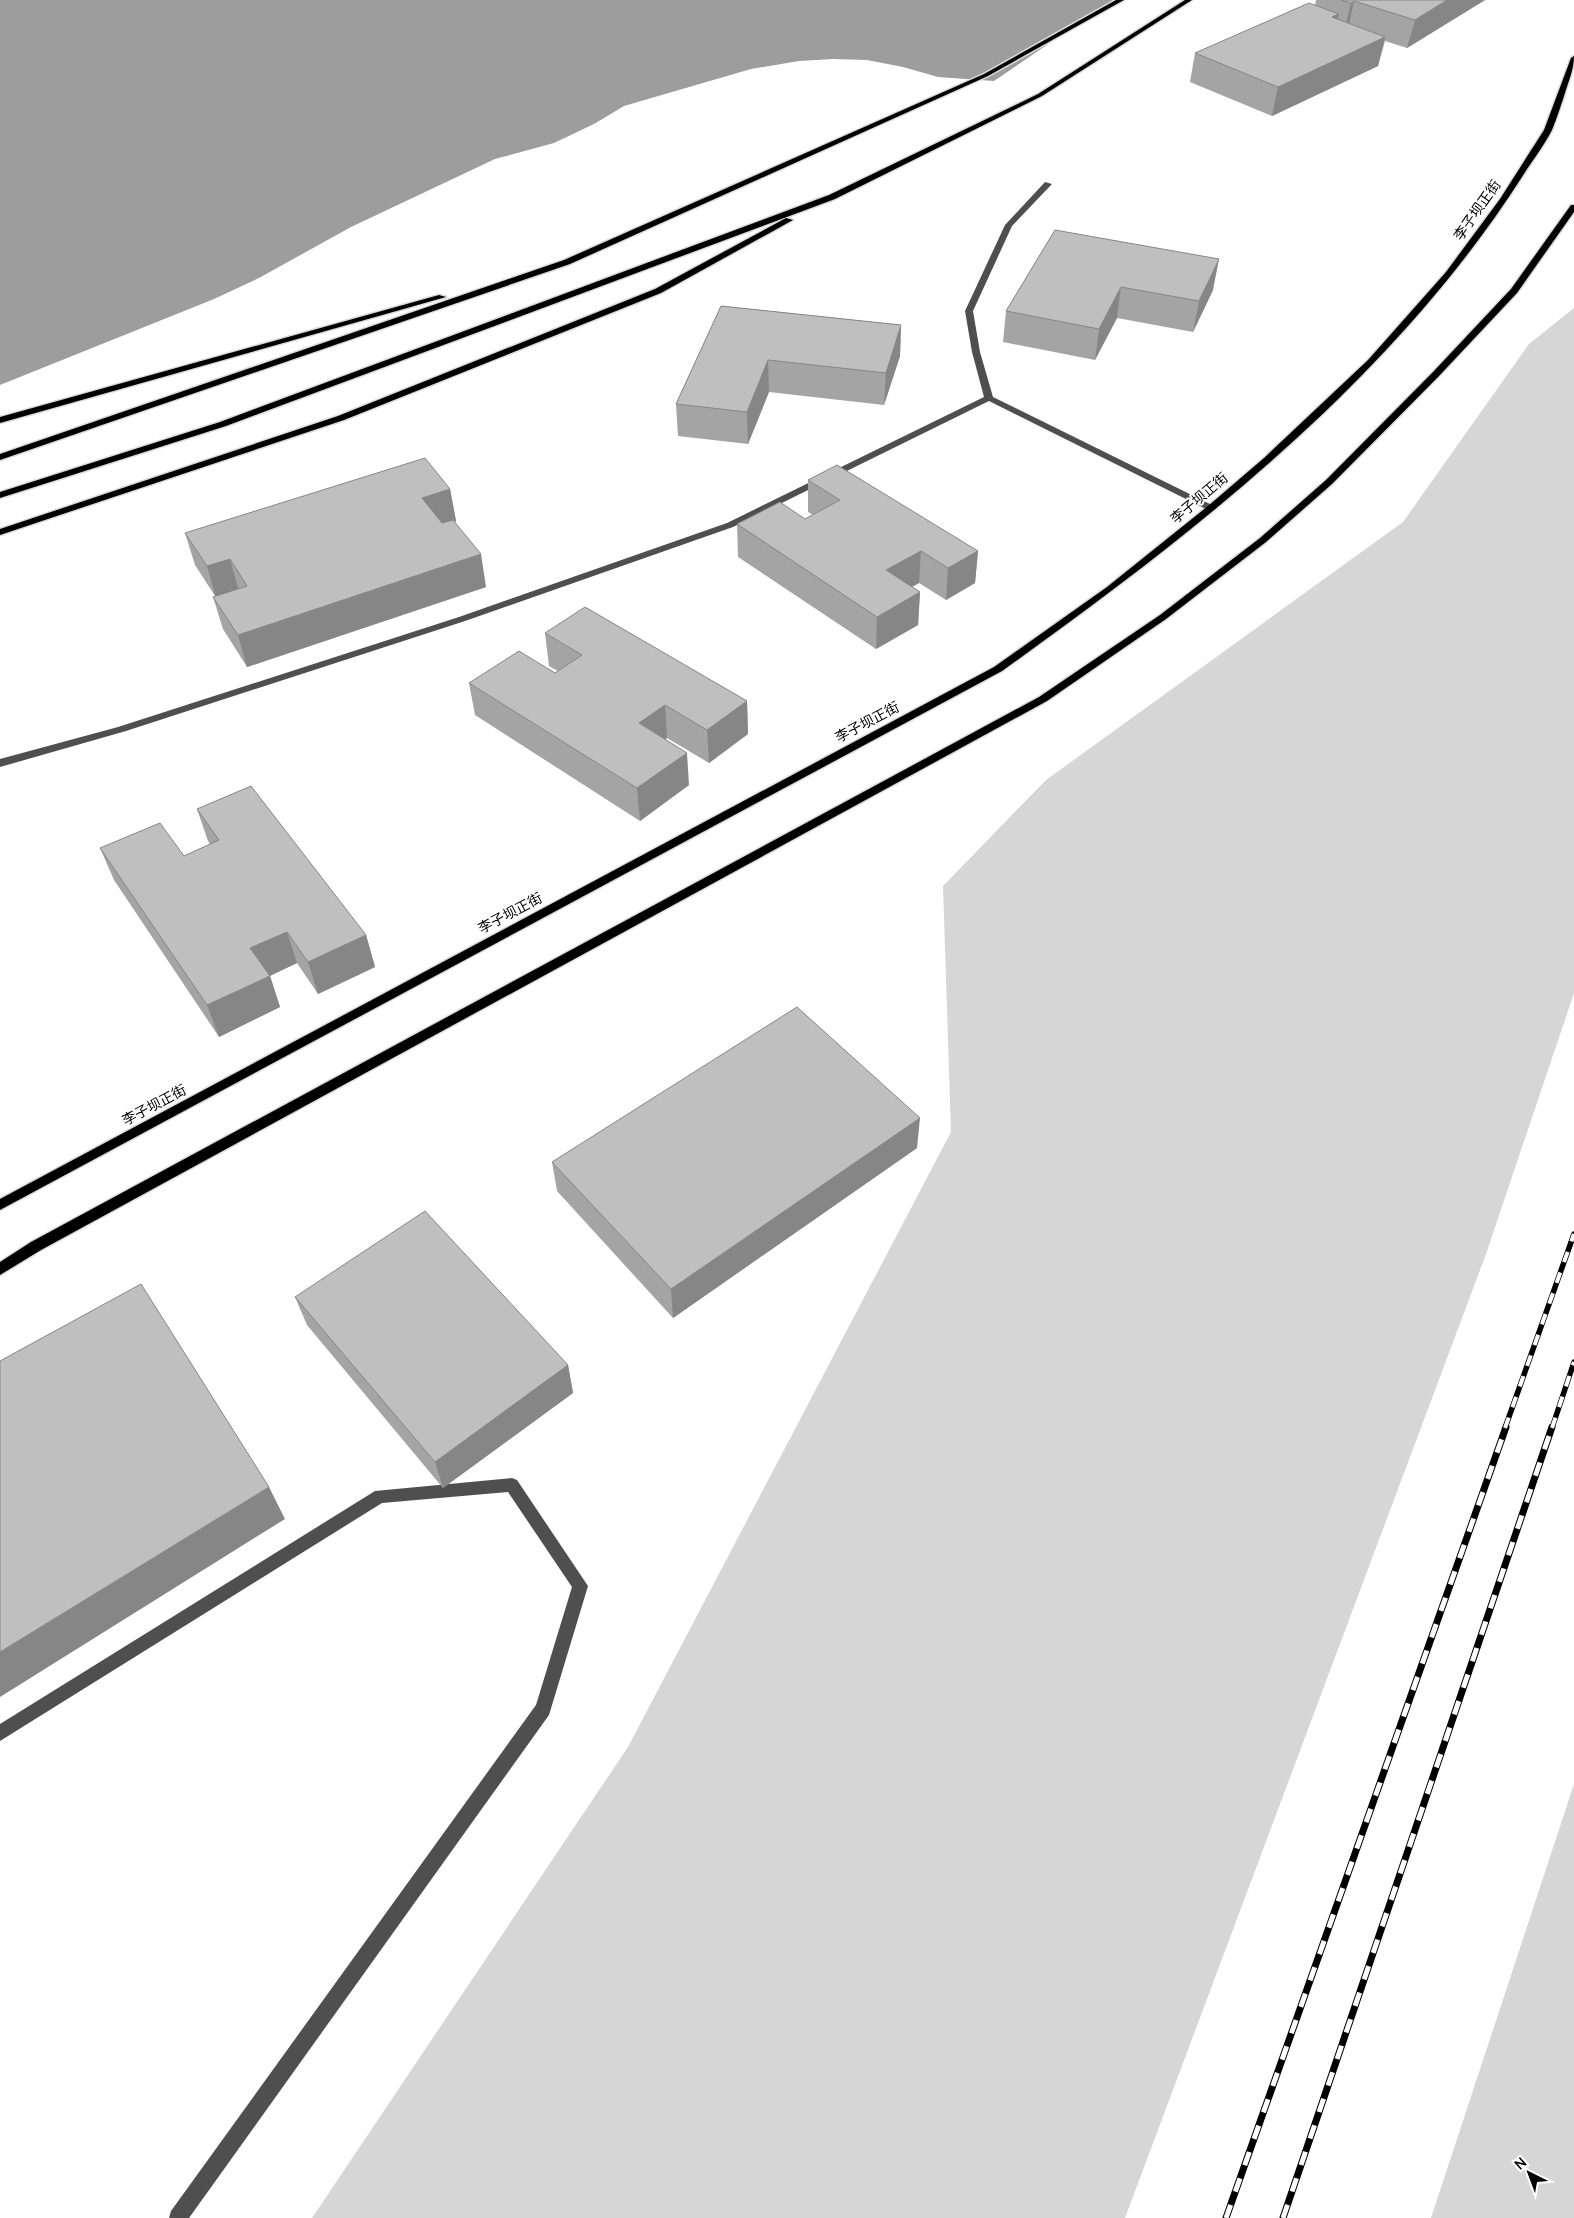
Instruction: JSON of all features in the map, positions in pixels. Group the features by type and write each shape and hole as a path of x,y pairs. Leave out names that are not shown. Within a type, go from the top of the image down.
{"main road":[{"path":"0,457 567,262 986,75 1121,0"},
{"path":"0,532 341,418 658,291 832,197 1040,95 1189,0"},
{"name":"李子坝正街","path":"2,1203 998,669 1110,589 1211,508 1267,460 1371,362 1449,274 1503,200 1548,130 1574,58"},
{"path":"0,495 223,424 832,197"},
{"path":"0,1269 36,1246 1043,699 1171,611 1263,540 1329,482 1514,292 1574,207"},
{"path":"0,420 567,262"}],"street":[{"path":"1048,184 1009,225 969,311 976,352 989,398 1211,508"},
{"path":"0,763 122,729 453,622 730,525 989,398"},
{"path":"0,1733 380,1496 512,1484 580,1586 543,1709 178,2218"}],"shaded area":[{"path":"0,0 1113,0 994,81 938,77 903,67 867,60 799,61 751,69 624,106 594,124 554,143 495,159 351,227 259,278 214,299 0,385"},
{"path":"1574,308 1574,993 1486,1254 1125,2218 312,2218 628,1747 951,1132 943,886 1046,780 1403,522 1529,344"},
{"path":"1574,1784 1574,2218 1431,2218"}],"building":[{"path":"1341,0 1447,0 1415,20 1354,1 1351,3"},
{"path":"1309,3 1339,14 1332,17 1385,37 1278,87 1195,53"},
{"path":"1055,230 1219,259 1199,301 1121,287 1099,329 1006,311"},
{"path":"721,306 901,325 886,373 768,360 747,412 676,404"},
{"path":"425,458 450,489 422,498 442,523 453,520 481,554 238,635 213,597 247,586 230,559 207,566 185,533"},
{"path":"837,465 978,551 948,568 921,551 886,570 920,592 877,617 737,524 780,502 805,519 840,500 808,480"},
{"path":"585,607 747,701 707,730 665,705 639,723 687,753 637,788 469,683 519,651 555,673 582,655 545,633"},
{"path":"251,786 366,935 308,962 287,932 250,948 270,976 207,1005 100,848 160,823 184,856 219,840 197,809"},
{"path":"797,1007 920,1118 671,1289 552,1162"},
{"path":"425,1211 568,1365 435,1462 295,1297"},
{"path":"141,1284 269,1487 0,1652 0,1361"}],"railway":[{"path":"1505,1428 1574,1234"},
{"path":"1552,1428 1574,1362"},
{"path":"1226,2218 1506,1427"},
{"path":"1283,2218 1552,1427"}]}
